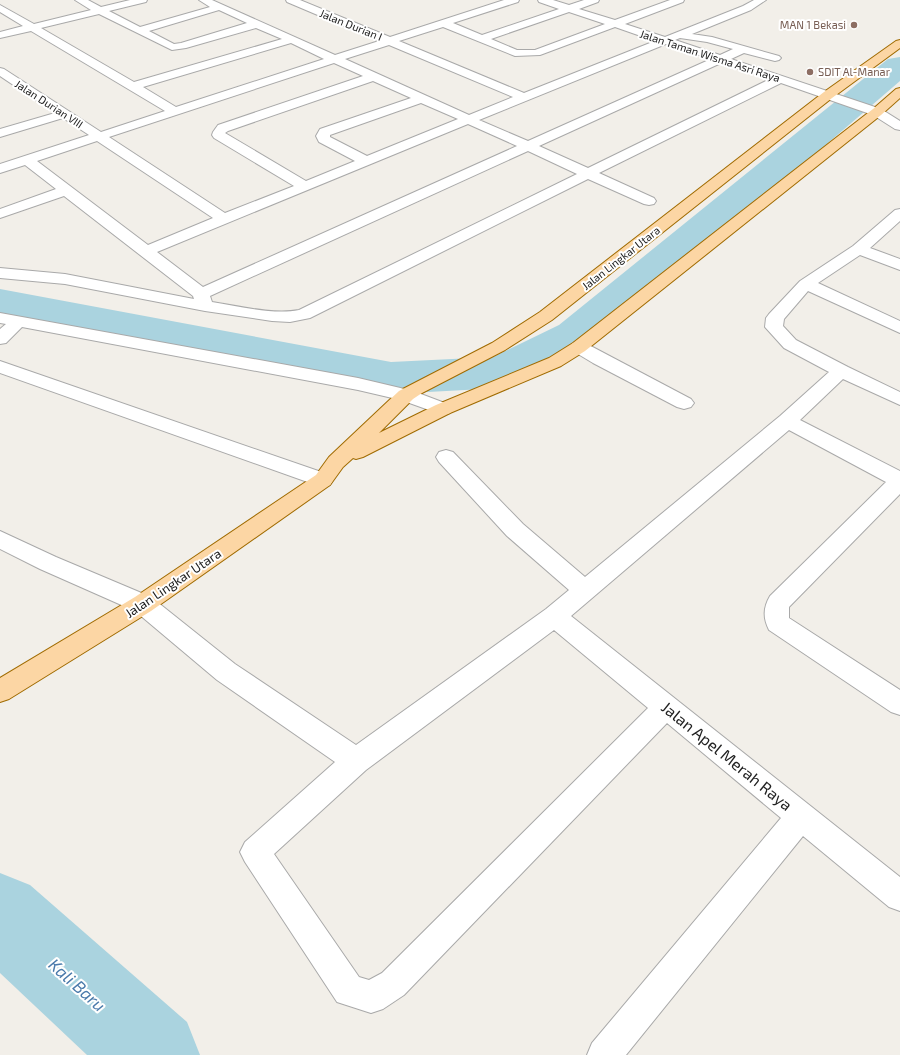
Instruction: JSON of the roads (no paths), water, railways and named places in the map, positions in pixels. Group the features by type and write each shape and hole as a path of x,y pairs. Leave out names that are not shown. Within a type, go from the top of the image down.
{"main road":[{"name":"Jalan Lingkar Utara","path":"0,691 143,604 323,480 336,462 410,392 482,357 522,334 830,95 900,43"},
{"name":"Jalan Lingkar Utara","path":"336,462 443,409 555,362 579,347 881,114 900,92"}],"street":[{"path":"80,0 172,47 177,47 257,24"},
{"path":"0,35 142,0"},
{"path":"204,0 587,175 649,201"},
{"name":"Jalan Durian I","path":"291,0 524,97"},
{"path":"0,169 388,40 514,0"},
{"name":"Jalan Taman Wisma Asri Raya","path":"543,0 830,95 881,114"},
{"path":"481,38 594,0"},
{"path":"443,23 515,53 536,53 679,0"},
{"path":"146,251 664,40 747,8 761,0"},
{"path":"0,8 135,86 174,111"},
{"path":"140,30 220,8"},
{"path":"678,35 708,39 775,58"},
{"path":"135,86 291,40"},
{"path":"203,300 526,147 743,48"},
{"name":"Jalan Durian VIII","path":"0,71 224,219"},
{"path":"305,186 219,135 219,132 223,128 373,77"},
{"path":"0,273 65,279 203,300 272,316 290,317 304,314 779,79"},
{"path":"366,161 324,138 323,136 325,132 420,99"},
{"path":"0,133 64,114"},
{"path":"881,114 900,117"},
{"path":"881,114 900,126"},
{"path":"26,160 146,251 203,300"},
{"path":"0,214 67,190"},
{"path":"900,214 859,249 806,284 775,318 774,327 790,344 900,399"},
{"path":"859,249 900,265"},
{"path":"806,284 900,328"},
{"path":"0,318 358,384 410,392 443,409"},
{"path":"0,339 19,322"},
{"path":"579,347 599,359 684,402"},
{"path":"0,367 323,480"},
{"path":"666,707 393,984 371,997 349,990 255,852 356,761 554,616 584,589 787,421 842,371"},
{"path":"787,421 900,480 778,603 776,612 778,623 900,704"},
{"path":"446,456 515,530 584,589"},
{"path":"0,539 48,563 143,604 226,672 356,761"},
{"name":"Jalan Apel Merah Raya","path":"554,616 900,896"},
{"path":"604,1055 801,816"}],"waterway":[{"path":"0,303 391,378 502,372 576,335 899,66"},
{"name":"Kali Baru","path":"0,915 154,1055"}],"place":[{"name":"MAN 1 Bekasi","path":"854,25"},
{"name":"SDIT Al-Manar","path":"810,72"}]}
